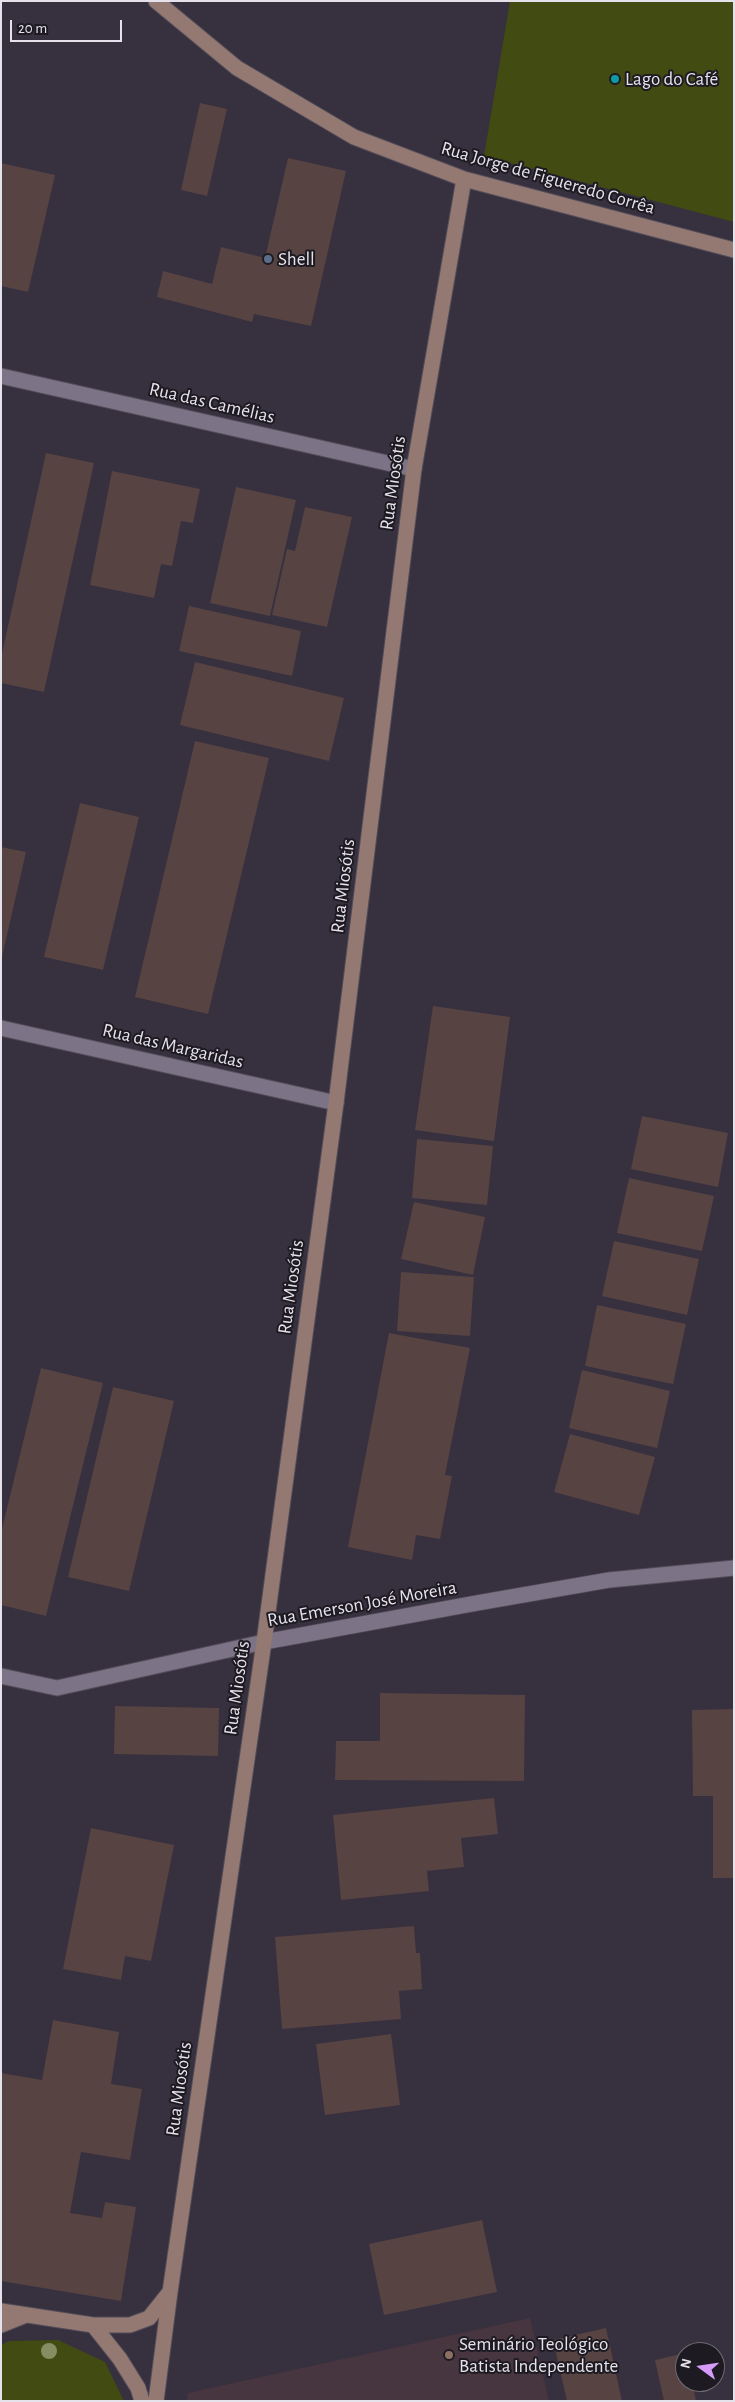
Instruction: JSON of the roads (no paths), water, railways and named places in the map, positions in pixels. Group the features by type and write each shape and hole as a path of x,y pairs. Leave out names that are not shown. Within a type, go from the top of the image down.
{"street":[{"name":"Rua Jorge de Figueredo Corrêa","path":"156,1 237,68 354,136 464,179 734,250"},
{"name":"Rua Miosótis","path":"156,2401 264,1642 336,1103 414,469 464,179"},
{"name":"Rua das Camélias","path":"1,376 414,469"},
{"name":"Rua das Margaridas","path":"1,1028 336,1103"},
{"name":"Rua Emerson José Moreira","path":"1,1676 56,1688 264,1642 609,1580 734,1568"},
{"path":"1,2311 93,2325 130,2325 149,2318 170,2292"},
{"path":"1,2325 28,2315"},
{"path":"93,2325 120,2359 138,2388 142,2401"}],"place":[{"name":"Lago do Café","path":"615,79"},
{"name":"Shell","path":"268,259"},
{"name":"Seminário Teológico Batista Independente","path":"449,2355"}]}
